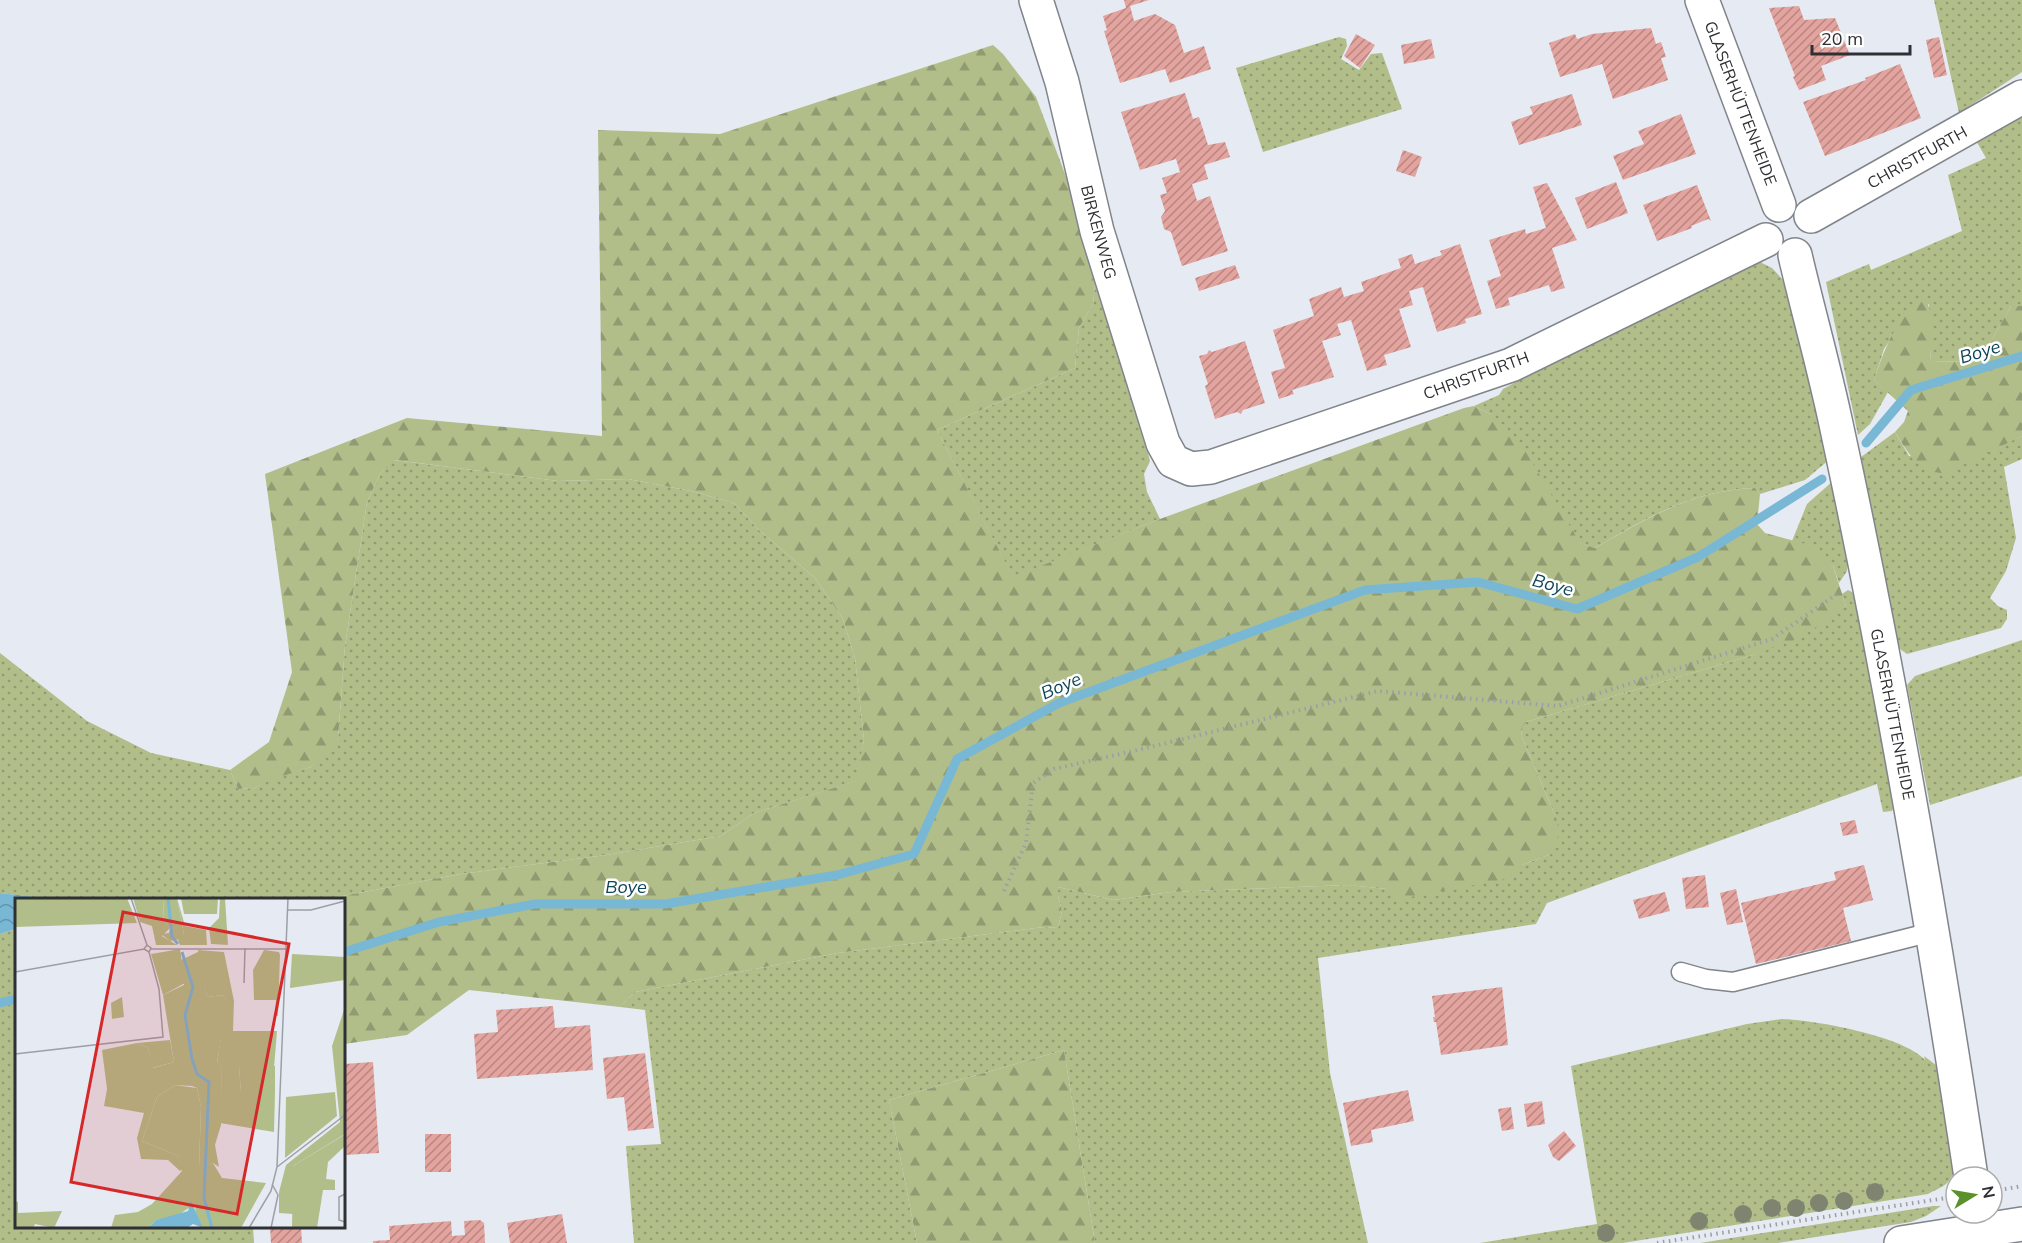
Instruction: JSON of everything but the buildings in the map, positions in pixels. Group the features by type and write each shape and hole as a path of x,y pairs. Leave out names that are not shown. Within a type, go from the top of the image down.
{"street":[{"name":"BIRKENWEG","path":"1036,0 1062,82 1097,231 1163,443 1173,461"},
{"name":"GLASERHÜTTENHEIDE","path":"1702,0 1779,205"},
{"name":"CHRISTFURTH","path":"1811,216 2022,97"},
{"path":"1788,203 1797,205 1811,216 1815,229 1811,243 1801,252 1795,255 1781,254 1769,246 1763,232 1764,224 1767,216 1779,205 1788,203"},
{"name":"CHRISTFURTH","path":"1173,461 1191,469 1210,467 1511,365 1766,240"},
{"name":"GLASERHÜTTENHEIDE","path":"1795,255 1836,423 1899,736 1969,1165"},
{"path":"2004,1223 2022,1224"},
{"path":"1901,1243 1967,1225"}],"lane":[{"path":"1681,972 1706,979 1733,982 1932,932"}],"path":[{"path":"1004,891 1026,843 1033,783 1054,769 1142,750 1378,691 1558,706 1772,639 1866,573"},
{"path":"2004,1189 2022,1186"},
{"path":"1656,1243 1944,1198"}],"green space":[{"path":"1934,0 2022,0 2022,72 1959,113"},
{"path":"1339,37 1346,39 1347,46 1341,59 1359,70 1371,54 1382,53 1402,109 1263,152 1236,68"},
{"path":"993,45 1003,54 1036,97 1082,219 1095,284 1093,304 1079,328 1075,368 937,430 1013,577 1160,519 1474,406 1490,414 1526,452 1580,543 1595,548 1652,516 1691,500 1732,490 1755,488 1760,494 1757,524 1765,533 1806,544 1833,566 1846,606 1800,638 1753,655 1526,722 1521,730 1522,737 1557,820 1559,834 1551,854 1522,865 1516,877 1400,899 1387,889 1348,885 1171,892 1113,900 1058,887 1062,911 1058,928 1044,927 838,953 635,992 620,1007 469,990 407,1035 345,1044 345,898 331,898 461,874 606,855 721,836 754,813 856,781 864,740 855,658 843,619 815,578 759,530 734,503 691,491 628,479 558,481 395,460 380,474 367,502 345,646 338,739 330,753 311,767 273,779 254,788 238,789 230,770 269,742 292,672 265,474 407,418 602,436 598,130 720,134"},
{"path":"2022,109 2022,306 2011,306 1982,357 1972,362 1931,361 1929,304 1894,334 1884,349 1874,380 1888,392 1870,424 1858,435 1826,282 1869,264 1871,270 1962,231 1948,175 1986,158 1974,137"},
{"path":"1758,261 1772,268 1785,282 1830,459 1805,480 1760,494 1755,488 1711,494 1652,516 1595,548 1579,543 1490,414 1474,406 1499,395 1503,389 1721,271"},
{"path":"1095,284 1144,437 1150,461 1144,474 1147,492 1160,519 1013,578 937,430 1075,368 1079,328 1093,304"},
{"path":"1923,299 1931,312 1931,361 1972,362 1982,357 2011,306 2022,306 2022,436 1946,473 1928,470 1915,461 1895,432 1904,422 1908,411 1874,380 1898,324"},
{"path":"1895,432 1909,456 1990,450 2022,436 2022,459 2004,467 2016,538 2006,571 1990,598 1998,606 2007,610 2007,619 2001,628 1907,654 1900,649 1893,634 1861,457"},
{"path":"394,460 558,481 628,479 691,491 734,503 759,530 815,578 843,619 855,658 864,740 857,781 754,813 721,836 606,855 461,874 331,898 32,898 0,893 0,653 87,721 151,753 230,770 238,789 254,788 273,778 311,767 338,739 345,646 367,502 380,474"},
{"path":"1833,481 1848,560 1847,571 1839,583 1833,566 1792,541 1807,504"},
{"path":"1848,590 1853,593 1858,609 1896,788 1892,811 1883,812 1877,784 1547,903 1536,924 1318,958 1330,1073 1368,1243 1095,1243 1064,1050 889,1100 917,1243 634,1243 626,1146 661,1144 645,1010 620,1007 635,992 838,953 1044,927 1058,928 1062,911 1058,887 1113,900 1171,892 1348,885 1388,889 1522,865 1551,854 1557,820 1522,737 1521,730 1526,722 1753,655 1846,606 1842,594"},
{"path":"2022,640 2022,776 1930,805 1907,685 1915,676"},
{"path":"15,929 15,1228 253,1228 254,1243 0,1243 0,934"},
{"path":"1782,1019 1836,1026 1898,1044 1914,1051 1925,1060 1924,1056 1936,1065 1940,1073 1953,1165 1944,1165 1944,1185 1928,1194 1623,1243 1480,1243 1597,1224 1571,1066 1747,1024"},
{"path":"1064,1050 1095,1243 917,1243 889,1100"},
{"path":"1941,1206 1911,1222 1778,1243 1700,1243"}],"water":[{"path":"0,893 34,897 15,898 15,929 0,934"}],"waterway":[{"name":"Boye","path":"1866,443 1911,390 2022,356"},
{"name":"Boye","path":"345,952 439,922 535,904 665,904 837,875 914,854 957,759 1059,703 1365,590 1478,582 1577,609 1698,557 1822,479"},
{"name":"Boye","path":"0,1003 15,999"}]}
